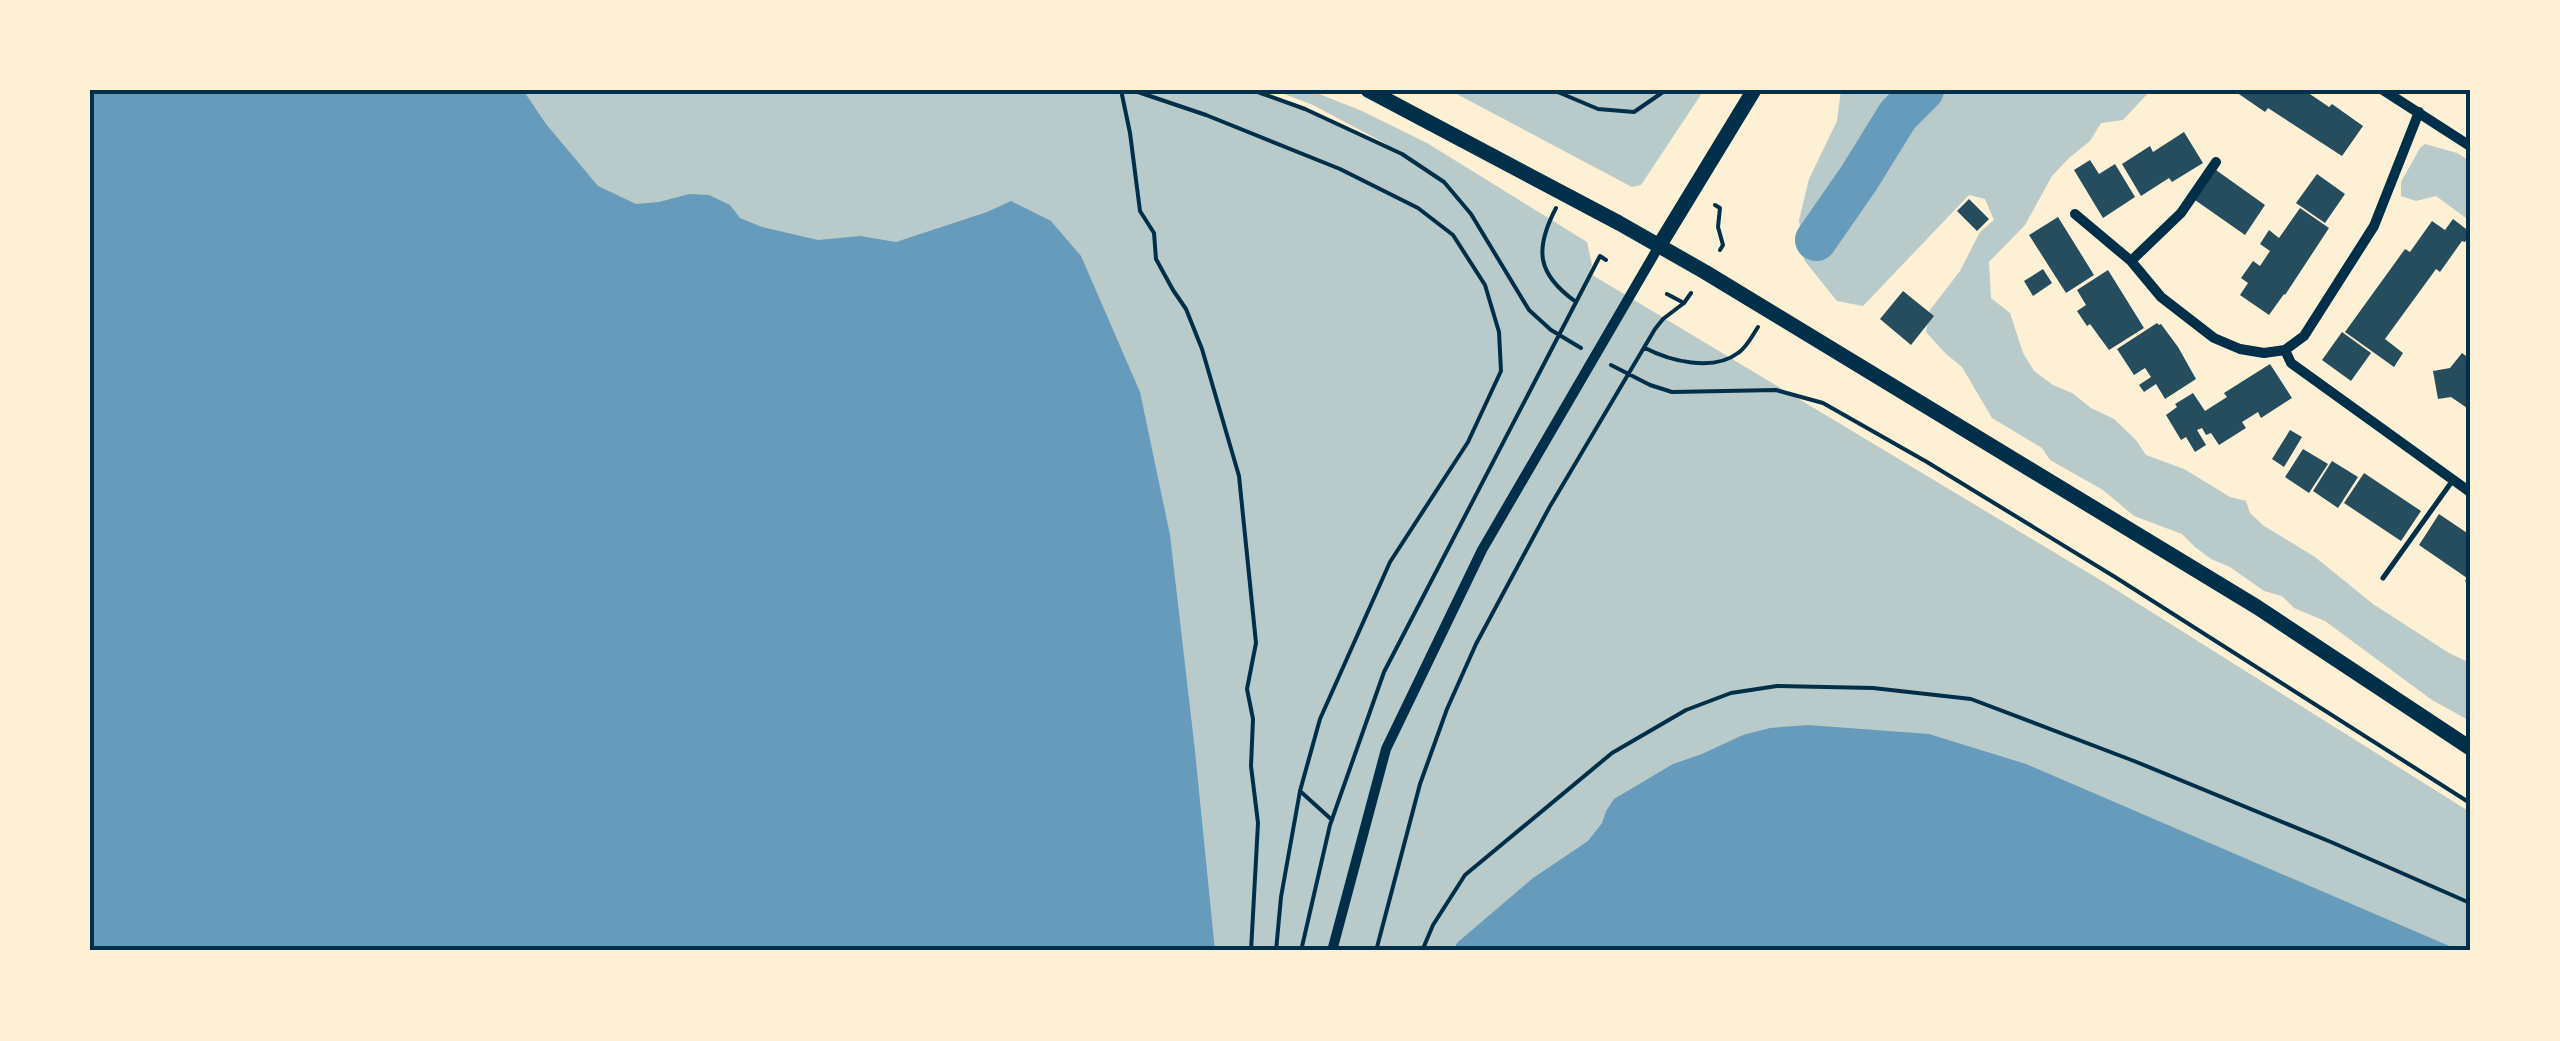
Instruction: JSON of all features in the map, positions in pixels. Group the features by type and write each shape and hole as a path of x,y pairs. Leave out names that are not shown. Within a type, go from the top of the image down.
{"main road":[{"path":"1368,90 1659,246 1769,311 2258,608 2470,748"},
{"path":"1659,246 1754,90"}],"street":[{"path":"2383,90 2470,146"},
{"path":"2075,214 2131,261 2161,297 2214,338 2240,349 2264,353 2285,350 2304,336 2374,226 2419,112"},
{"path":"2131,261 2181,212 2216,162"},
{"path":"1332,951 1386,749 1482,550 1659,246"},
{"path":"2285,350 2291,363 2470,492"}],"lane":[{"path":"2383,578 2454,480"}],"path":[{"path":"1121,90 1140,210 1154,233 1156,259 1186,309 1202,349 1239,476 1256,643 1247,689 1253,719 1251,766 1258,823 1251,951"},
{"path":"1132,90 1340,169 1418,208 1453,236 1485,285 1498,332 1501,371 1468,442 1390,562 1320,718 1300,791 1281,897 1276,951"},
{"path":"1252,90 1305,109 1402,154 1444,182 1471,214 1529,310 1566,339"},
{"path":"1553,90 1598,109 1634,112 1666,90"},
{"path":"1564,194 1545,229 1542,258 1549,277 1576,302"},
{"path":"1715,205 1720,208 1720,250"},
{"path":"1301,951 1332,820 1384,672 1600,256 1606,260"},
{"path":"1376,951 1420,784 1476,644 1644,347 1663,319 1691,293"},
{"path":"1667,294 1684,303"},
{"path":"1644,347 1677,362 1729,359 1747,345 1769,311"},
{"path":"1614,366 1672,392 1776,390 1823,403 2115,577 2470,803"},
{"path":"1422,951 1433,925 1465,875 1612,754 1686,710 1731,694 1778,686 1873,688 1971,699 2134,761 2470,904"},
{"path":"1300,791 1332,820"}],"shaded area":[{"path":"90,90 1252,90 1388,145 1313,105 1274,90 1309,90 1427,143 1587,242 1592,265 1589,273 2107,584 2470,812 2470,951 90,951"},
{"path":"1449,90 1704,90 1641,185 1632,187"},
{"path":"1841,90 2151,90 2123,120 2101,123 2090,141 2052,176 2025,225 1989,262 1991,298 2010,313 2023,353 2034,371 2114,419 2146,455 2184,469 2230,497 2246,501 2250,513 2264,526 2315,557 2373,604 2470,663 2470,721 2432,700 2325,621 2294,608 2282,596 2264,591 2211,559 2182,534 2134,516 2103,490 2050,460 2042,448 1992,418 1962,367 1926,332 1930,310 1960,271 1980,232 1994,220 1985,199 1969,195 1863,306 1837,301 1804,260 1799,220 1809,179 1837,121"},
{"path":"2425,144 2470,161 2470,221 2436,196 2416,201 2401,196 2401,182"}],"water":[{"path":"90,90 523,90 598,186 636,204 689,194 709,195 730,205 740,218 818,240 860,236 896,242 1011,201 1051,221 1081,256 1140,392 1170,535 1215,951 90,951"},
{"path":"1808,725 1929,734 2026,764 2461,951 1452,951 1533,878 1588,841 1614,799 1673,764 1743,735"}],"building":[{"path":"2233,90 2304,90 2363,126 2342,156"},
{"path":"2184,132 2203,163 2141,196 2122,164 2150,146 2153,152"},
{"path":"2090,160 2099,174 2115,164 2135,197 2103,218 2074,170"},
{"path":"2216,170 2265,205 2245,235 2195,200"},
{"path":"2317,174 2345,194 2325,223 2296,203"},
{"path":"1969,199 1989,219 1977,231 1957,211"},
{"path":"2300,208 2329,228 2269,315 2240,295 2248,283 2241,278 2253,261 2260,266 2270,251 2260,244 2269,230 2279,238"},
{"path":"2058,217 2094,275 2066,293 2029,235"},
{"path":"2453,219 2470,235 2440,272 2436,269 2385,339 2403,353 2394,367 2345,332 2405,249 2410,252 2432,221 2445,230"},
{"path":"2043,269 2052,283 2033,296 2024,281"},
{"path":"2108,270 2144,328 2109,350 2077,311 2086,305 2077,290"},
{"path":"1903,291 1934,316 1911,345 1880,319"},
{"path":"2157,323 2178,347 2196,379 2165,399 2156,384 2144,392 2139,385 2151,377 2145,368 2134,375 2117,349"},
{"path":"2342,332 2371,353 2351,381 2322,360"},
{"path":"2462,353 2470,359 2470,410 2451,397 2438,399 2433,371 2450,368"},
{"path":"2270,364 2292,398 2261,418 2258,412 2242,422 2246,428 2219,445 2202,428 2197,430 2206,445 2195,452 2186,437 2181,440 2166,415 2177,407 2175,404 2193,393 2205,411 2227,397 2224,393"},
{"path":"2290,430 2302,437 2284,467 2272,459"},
{"path":"2303,449 2328,464 2309,493 2285,477"},
{"path":"2332,461 2358,477 2338,508 2313,491"},
{"path":"2364,473 2421,511 2401,541 2344,503"},
{"path":"2439,514 2470,535 2470,585 2465,581 2467,578 2419,545"}],"waterway":[{"path":"1816,240 1898,115 1923,90"}]}
